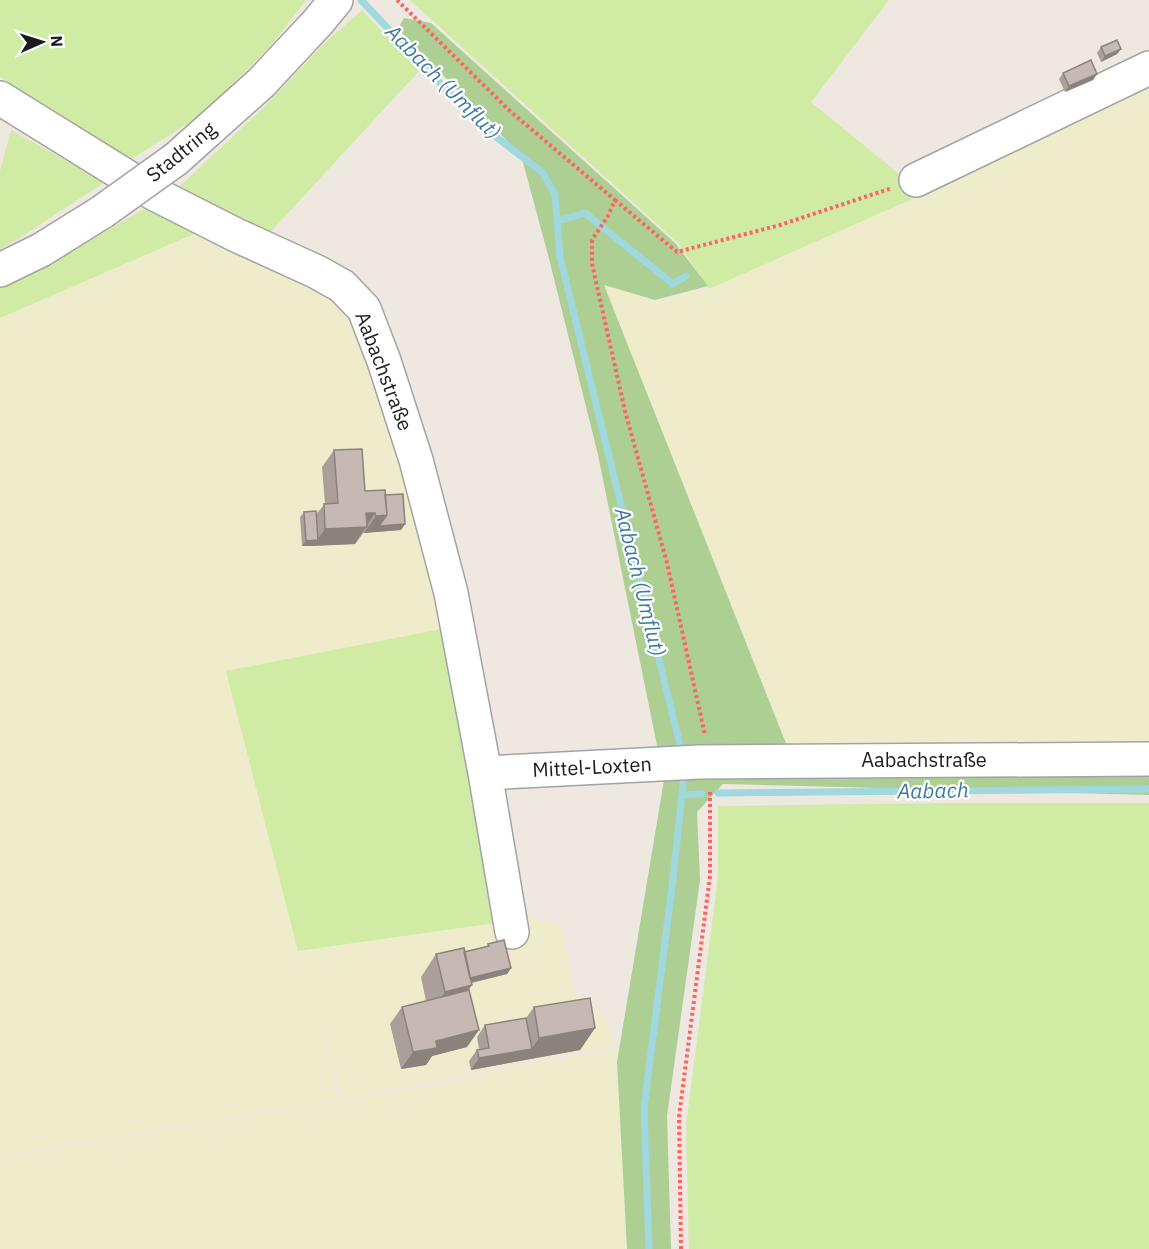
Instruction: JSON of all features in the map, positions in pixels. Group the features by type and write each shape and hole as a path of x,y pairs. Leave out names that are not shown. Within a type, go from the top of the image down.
{"street":[{"name":"Stadtring","path":"0,270 40,250 102,212 176,159 261,83 327,11"},
{"path":"916,180 1149,68"},
{"name":"Aabachstraße","path":"0,98 153,193 342,286 364,309 384,361 416,460 451,592 512,932"},
{"name":"Aabachstraße","path":"705,762 1149,759"},
{"name":"Mittel-Loxten","path":"485,773 668,762 705,762"}],"path":[{"path":"397,0 511,112 677,252 780,225 916,180"},
{"path":"615,201 592,240 592,264 626,411 668,563 705,762 710,876 679,1117 681,1249"}],"shaded area":[{"path":"1147,87 1149,92 1149,751 787,746 603,284 656,302 709,289 912,199"},
{"path":"196,233 339,298 365,335 523,915 561,924 574,991 608,1019 615,1045 343,1099 312,998 340,1100 0,1156 0,318"},
{"path":"620,1048 617,1062 627,1249 0,1249 0,1157 343,1101"}],"green space":[{"path":"0,0 306,0 269,48 200,116 131,159 0,77"},
{"path":"410,0 889,0 811,102 899,174 912,199 709,289 679,244"},
{"path":"362,10 419,71 267,236 178,188 262,109 326,42"},
{"path":"404,18 431,23 675,243 708,286 655,300 604,285 787,746 1149,764 1149,795 723,784 697,812 700,880 667,1116 671,1249 627,1249 617,1062 664,780 598,455 521,155 398,29"},
{"path":"11,130 105,182 0,249 0,171"},
{"path":"148,207 196,233 0,318 0,289"},
{"path":"447,628 495,923 298,951 226,671"},
{"path":"1149,803 1149,1249 689,1249 686,1125 718,877 718,806"}],"building":[{"path":"1117,40 1121,49 1105,56 1101,47"},
{"path":"1091,60 1097,74 1069,86 1063,73"},
{"path":"362,449 365,491 385,490 387,515 376,516 375,513 366,513 367,527 325,529 324,504 338,503 334,450"},
{"path":"403,494 405,524 379,526 387,515 385,495"},
{"path":"316,511 318,540 306,541 304,512"},
{"path":"504,940 511,968 470,978 464,952"},
{"path":"464,948 472,985 445,992 436,954"},
{"path":"469,990 479,1030 436,1041 437,1048 413,1052 402,1007"},
{"path":"590,998 595,1028 539,1038 534,1007"},
{"path":"526,1018 532,1049 479,1058 477,1050 489,1048 485,1025"}],"waterway":[{"name":"Aabach (Umflut)","path":"361,0 478,123 542,172 555,194 560,257 679,741 680,754"},
{"path":"558,221 585,213 673,284 686,276"},
{"name":"Aabach (Umflut)","path":"649,1249 644,1108 673,879 683,785 682,771"},
{"name":"Aabach","path":"718,793 1149,789"},
{"name":"Aabach","path":"682,795 702,794"}]}
